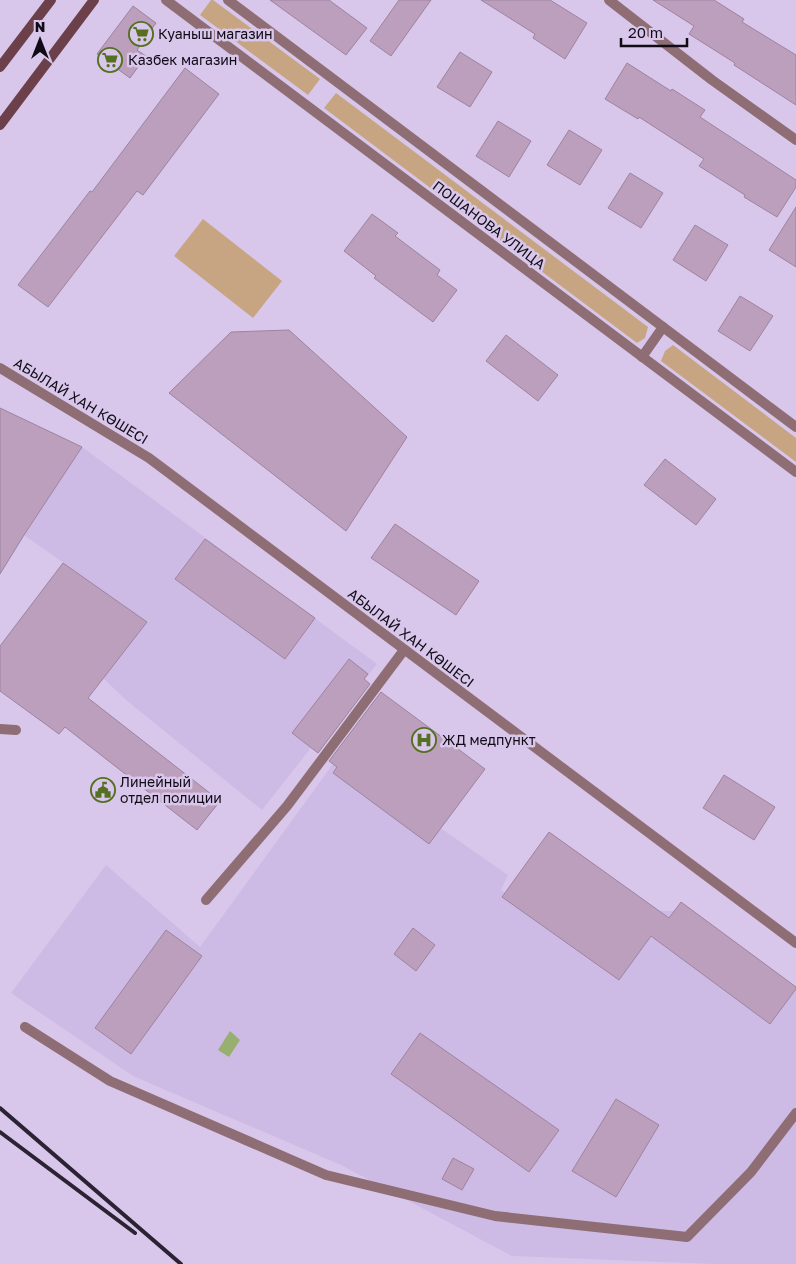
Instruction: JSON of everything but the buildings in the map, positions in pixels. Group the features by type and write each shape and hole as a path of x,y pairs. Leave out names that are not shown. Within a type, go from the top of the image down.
{"street":[{"path":"0,68 51,0"},
{"path":"0,125 94,0"},
{"name":"ПОШАНОВА УЛИЦА","path":"166,0 796,472"},
{"name":"ПОШАНОВА УЛИЦА","path":"228,0 796,427"},
{"path":"609,0 712,80 796,140"},
{"path":"642,357 663,327"},
{"name":"АБЫЛАЙ ХАН КӨШЕСІ","path":"0,368 149,458 796,943"},
{"path":"206,900 287,806 404,650"},
{"path":"0,729 16,730"},
{"path":"25,1027 110,1081 326,1175 495,1216 687,1237 751,1172 796,1113"}],"shaded area":[{"path":"211,0 320,79 308,95 200,15"},
{"path":"336,93 648,327 645,338 637,343 324,108"},
{"path":"203,219 282,281 253,318 174,256"},
{"path":"673,345 796,438 796,462 661,361 665,351"},
{"path":"82,447 377,664 262,810 126,700 103,678 147,622 24,535"},
{"path":"338,757 508,875 501,890 616,969 655,911 690,911 796,990 796,1264 714,1264 512,1256 341,1165 133,1076 11,993 106,865 200,947"},
{"path":"230,1031 240,1040 229,1057 218,1050"}],"railway":[{"path":"0,1108 181,1264"},
{"path":"0,1132 135,1233"}],"place":[{"name":"Куаныш магазин","path":"141,34"},
{"name":"Казбек магазин","path":"110,60"},
{"name":"ЖД медпункт","path":"424,740"},
{"name":"Линейный отдел полиции","path":"103,790"}]}
